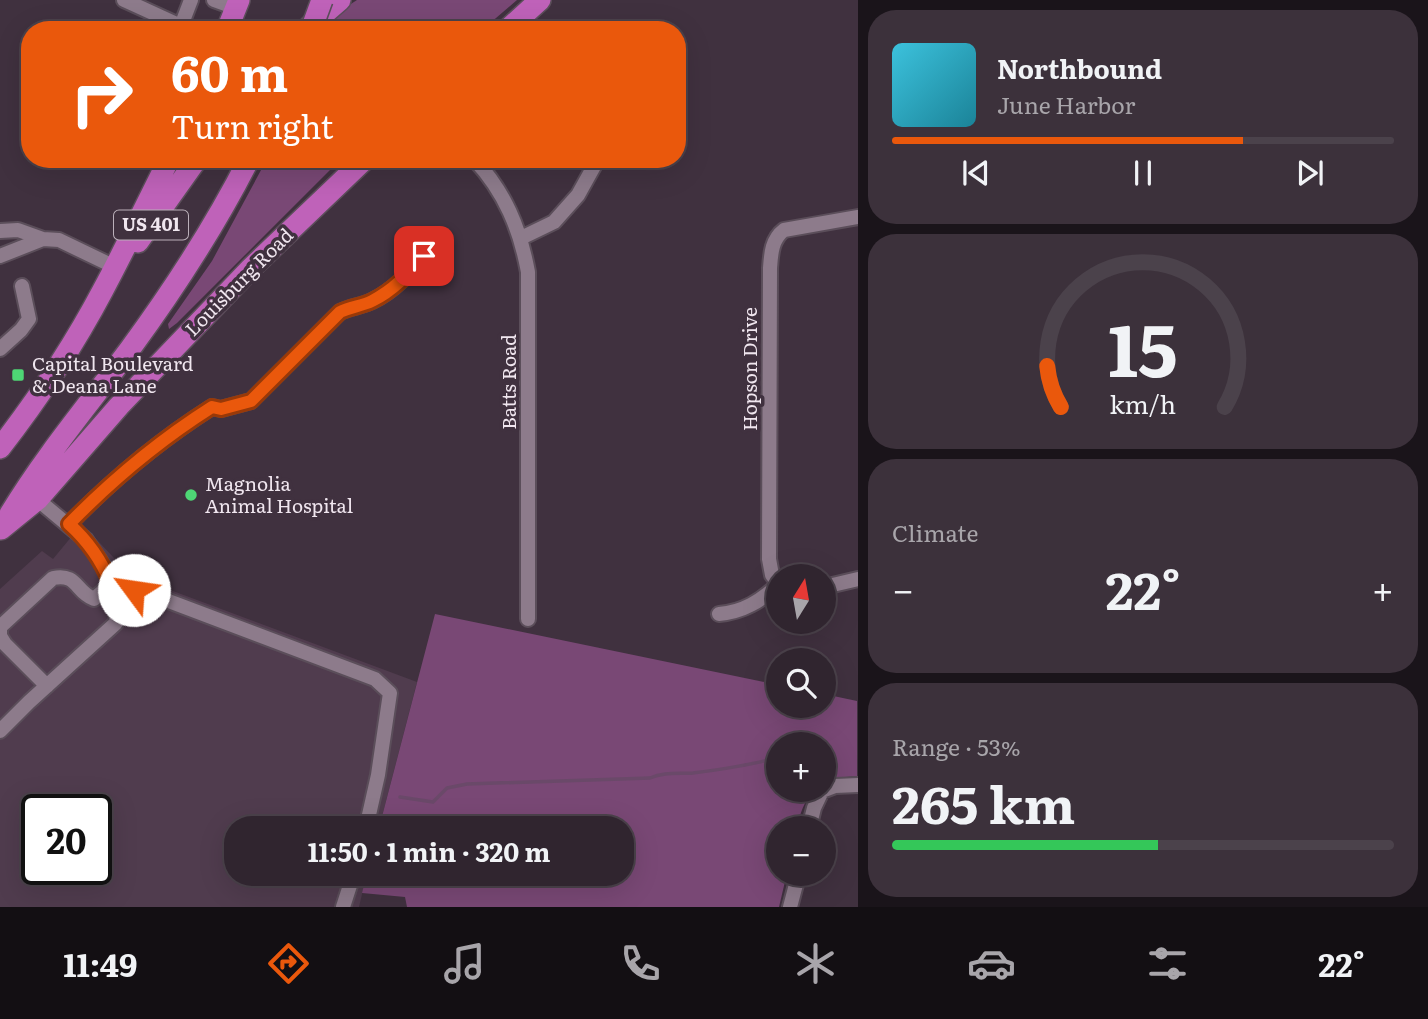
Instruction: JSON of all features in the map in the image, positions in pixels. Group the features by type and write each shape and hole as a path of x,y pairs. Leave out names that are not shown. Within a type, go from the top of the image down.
{"highway":[{"path":"312,21 322,0"},
{"path":"318,21 340,0"},
{"path":"517,21 540,0"},
{"path":"230,21 237,4"},
{"path":"0,449 42,390 104,289 164,168"},
{"name":"US 401","path":"104,289 191,168"},
{"path":"1,530 31,495 170,293 244,168"},
{"name":"Louisburg Road","path":"31,495 261,258 356,168"}],"street":[{"path":"124,0 170,21"},
{"path":"186,21 191,0"},
{"path":"214,0 237,4"},
{"name":"Batts Road","path":"481,168 501,194 522,238 528,272 528,619"},
{"path":"522,238 555,222 578,195 592,168"},
{"name":"Hopson Drive","path":"770,564 770,278 773,246 784,230 858,217"},
{"path":"0,231 18,230 43,239 59,240 115,267"},
{"path":"0,256 43,239"},
{"path":"69,524 107,485 182,426 212,407 221,409 251,401 340,312 370,302 395,288 438,240"},
{"path":"0,349 29,319 22,286"},
{"path":"0,731 117,623 118,600 103,565 86,540 31,495"},
{"path":"47,685 5,644 0,636 0,626 53,578 63,576 73,580 88,597 94,598 111,584"},
{"path":"836,584 858,579"},
{"path":"111,584 158,597 374,679 390,693 378,775 369,816"},
{"path":"719,614 732,613 766,596"},
{"path":"812,816 822,791 835,786 858,785"},
{"path":"343,907 350,886"},
{"path":"790,907 796,886"}],"shaded area":[{"path":"357,0 517,0 492,21 331,21 334,15"},
{"path":"262,168 332,168 169,329 168,324 212,261"},
{"path":"82,524 130,575 417,682 382,816 224,816 224,886 364,886 359,907 0,907 0,589 42,551 53,559"},
{"path":"435,614 766,682 766,718 836,718 836,697 857,701 857,776 836,778 836,732 766,732 766,802 806,802 800,816 766,816 766,886 784,886 779,907 407,907 405,897 362,893 364,886 634,886 634,816 382,816"}],"waterway":[{"path":"400,797 433,802 447,788 467,784 650,778 766,760"}],"place":[{"name":"Capital Boulevard & Deana Lane","path":"18,375"},
{"name":"Magnolia Animal Hospital","path":"191,495"}],"route":[{"path":"134,590 111,584 103,565 86,540 69,524 107,485 182,426 212,407 221,409 251,401 340,312 370,302 395,288 424,256"}]}
